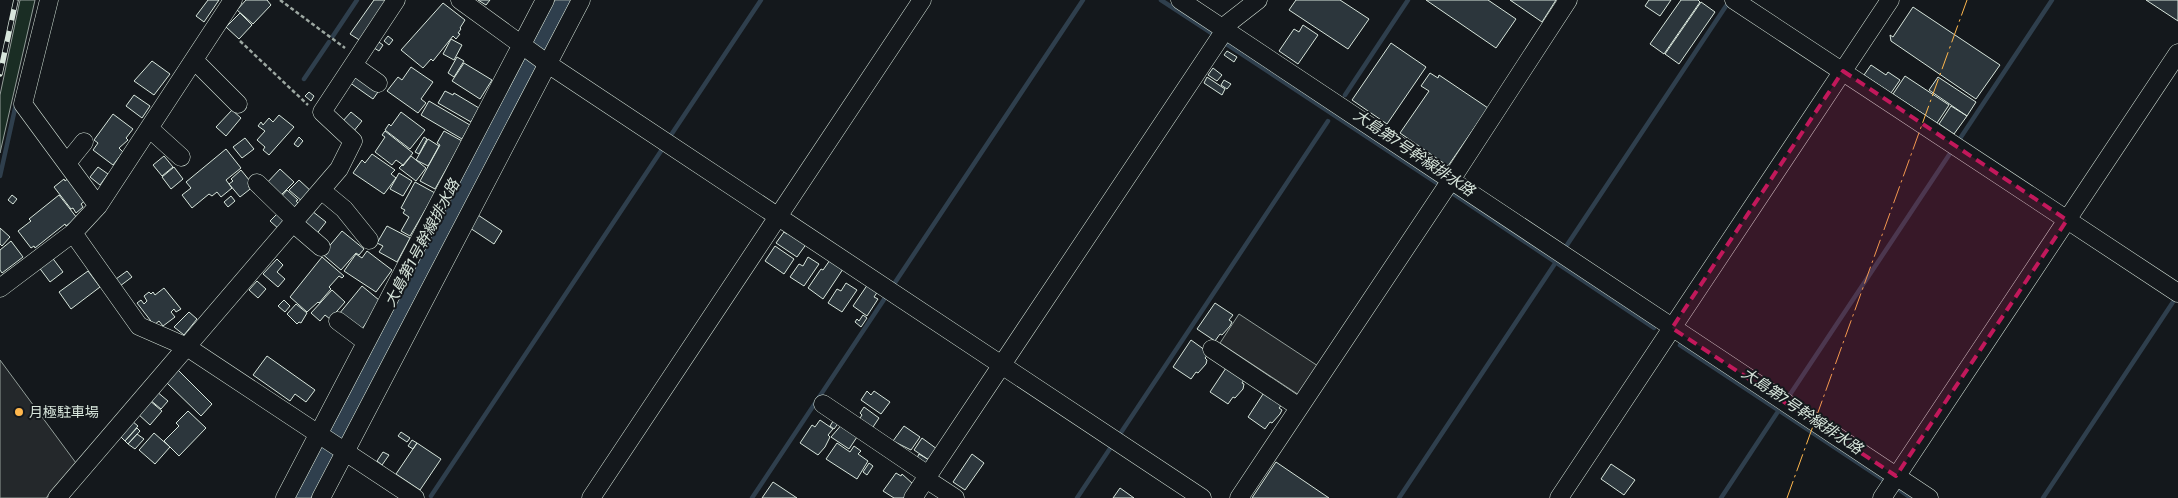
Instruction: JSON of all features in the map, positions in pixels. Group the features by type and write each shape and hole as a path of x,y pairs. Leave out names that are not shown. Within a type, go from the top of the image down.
{"street":[{"path":"49,0 23,104 98,206"},
{"path":"0,288 73,233 98,206 233,0"},
{"path":"57,498 339,169 353,141 322,112 396,0"},
{"path":"460,0 546,63 1202,498"},
{"path":"285,498 320,436 366,342 523,47 545,0"},
{"path":"321,498 343,451 546,63 581,0"},
{"path":"591,498 922,0"},
{"path":"1180,0 1222,34 1447,186 1672,328 1890,486 1929,498"},
{"path":"913,498 1222,34 1258,0"},
{"path":"1239,498 1447,186 1568,0"},
{"path":"1734,0 2178,293"},
{"path":"1559,498 1890,0"},
{"path":"1890,486 2178,53"},
{"path":"194,60 238,104"},
{"path":"355,61 378,83"},
{"path":"150,128 181,157"},
{"path":"67,163 84,142"},
{"path":"257,183 321,247"},
{"path":"321,190 344,209 370,240"},
{"path":"73,233 139,326 187,347 415,498"},
{"path":"338,321 366,342"},
{"path":"1212,349 1299,407"},
{"path":"823,404 955,498"}],"path":[{"path":"280,0 355,61"},
{"path":"240,41 317,113 322,112"}],"highlighted area":[{"path":"1843,71 2067,220 1896,476 1672,328"}],"green space":[{"path":"20,0 35,0 0,153 0,95"}],"shaded area":[{"path":"1239,314 1318,366 1299,395 1220,343"},
{"name":"月極駐車場","path":"0,360 76,463 46,498 0,498"}],"water":[{"path":"555,0 571,0 311,498 295,498"}],"building":[{"path":"208,0 219,0 204,22 196,16"},
{"path":"246,0 267,0 271,5 253,24 237,10"},
{"path":"374,0 384,0 388,3 361,41 350,34"},
{"path":"478,0 490,0 486,5"},
{"path":"1296,0 1340,0 1369,19 1348,49 1289,10"},
{"path":"1426,0 1488,0 1516,19 1496,48"},
{"path":"1510,0 1556,0 1542,22"},
{"path":"1649,0 1671,0 1660,16 1645,6"},
{"path":"1681,0 1698,0 1700,2 1664,54 1650,44"},
{"path":"2146,0 2178,0 2178,21"},
{"path":"1701,2 1715,12 1679,64 1665,54"},
{"path":"443,3 465,20 456,39 453,36 433,61 431,59 423,68 401,50"},
{"path":"1913,7 2000,65 1976,99 1891,41 1890,35 1893,37"},
{"path":"240,13 252,25 239,39 226,27"},
{"path":"1303,25 1318,35 1298,64 1279,51 1294,29 1299,32"},
{"path":"388,36 393,40 389,45 384,41"},
{"path":"451,39 462,45 454,60 443,54"},
{"path":"376,40 383,45 379,51 371,46"},
{"path":"1391,43 1426,67 1387,124 1352,100"},
{"path":"1227,51 1237,57 1234,62 1224,55"},
{"path":"457,57 464,61 454,77 448,73"},
{"path":"152,61 170,74 154,95 134,81"},
{"path":"464,63 492,80 480,99 452,81"},
{"path":"1871,65 1886,75 1888,72 1900,80 1891,93 1864,75"},
{"path":"411,67 433,82 421,99 426,103 418,113 387,91 398,77 402,80"},
{"path":"1213,68 1222,75 1217,81 1208,75"},
{"path":"352,73 378,92 373,99 346,80"},
{"path":"1430,73 1438,78 1439,75 1488,108 1448,166 1400,133 1429,91 1421,86"},
{"path":"1905,76 1949,105 1937,123 1893,94"},
{"path":"1207,77 1225,89 1222,95 1204,83"},
{"path":"1938,77 1976,102 1967,116 1929,90"},
{"path":"1224,80 1231,84 1227,89 1221,85"},
{"path":"445,91 453,95 454,93 479,108 471,122 438,103"},
{"path":"309,92 314,96 311,101 305,96"},
{"path":"134,95 150,106 142,118 126,106"},
{"path":"429,101 470,125 462,139 421,115"},
{"path":"1951,106 1967,116 1954,134 1939,124"},
{"path":"232,110 241,118 226,136 216,127"},
{"path":"351,112 362,121 353,132 342,122"},
{"path":"401,112 425,130 410,149 385,130 389,124 391,126"},
{"path":"113,114 133,129 126,138 128,140 119,148 123,152 113,165 93,150 98,143 94,140"},
{"path":"279,115 294,127 269,155 263,150 265,147 257,140 265,131 258,126 261,122 263,125 269,118 273,122"},
{"path":"385,131 413,153 403,165 396,160 392,165 375,152 385,137 382,135"},
{"path":"444,131 462,141 435,189 420,181 440,145 437,143"},
{"path":"299,137 303,141 298,147 294,144"},
{"path":"424,137 427,139 419,154 415,152"},
{"path":"245,138 254,149 242,158 233,147"},
{"path":"428,139 439,146 428,166 416,160"},
{"path":"226,149 241,168 226,180 232,188 221,197 217,192 212,196 209,194 192,208 182,195 191,188 186,182"},
{"path":"372,154 395,170 391,174 396,178 384,194 353,173 362,160 365,163"},
{"path":"164,156 173,167 162,176 153,165"},
{"path":"411,156 426,168 416,181 399,168"},
{"path":"98,167 108,174 100,185 90,177"},
{"path":"174,167 183,179 171,189 162,177"},
{"path":"280,169 294,182 278,198 265,185"},
{"path":"241,170 254,186 240,197 229,184 233,181 231,179"},
{"path":"399,173 412,181 403,196 390,189"},
{"path":"70,177 87,199 81,204 83,207 76,213 54,187"},
{"path":"299,180 312,192 303,202 289,190"},
{"path":"415,182 435,193 410,236 401,231 409,217 403,213 405,210 401,208"},
{"path":"287,190 298,200 296,201 298,203 293,208 280,198"},
{"path":"12,195 17,199 13,204 8,200"},
{"path":"59,195 77,218 66,226 65,224 35,248 34,246 31,248 18,231 31,221 29,219"},
{"path":"231,196 235,201 228,207 224,202"},
{"path":"312,211 326,222 315,236 301,225"},
{"path":"279,212 288,220 280,230 270,221"},
{"path":"478,215 502,231 494,244 470,228"},
{"path":"387,226 410,238 397,262 379,252 383,246 377,243"},
{"path":"0,228 10,237 2,246 0,244"},
{"path":"342,231 364,249 359,255 356,253 341,270 320,252 326,250"},
{"path":"784,232 787,234 789,232 807,243 797,257 776,243"},
{"path":"11,241 23,257 2,273 0,270 0,250"},
{"path":"775,246 794,259 784,274 765,261"},
{"path":"367,251 392,270 376,292 344,271 356,254 362,258"},
{"path":"51,256 63,272 50,282 38,266"},
{"path":"322,257 344,276 342,278 339,276 319,303 307,312 290,297"},
{"path":"808,257 819,264 804,286 790,277 799,264 803,266"},
{"path":"277,259 283,265 277,272 285,279 278,287 263,274"},
{"path":"830,260 843,269 823,299 808,288 821,269 823,270"},
{"path":"88,271 100,287 71,309 59,292"},
{"path":"127,271 132,277 120,286 116,279"},
{"path":"257,281 266,289 258,298 249,290"},
{"path":"846,283 857,290 842,312 828,303 837,289 841,291"},
{"path":"868,284 878,291 874,297 878,299 867,316 853,306"},
{"path":"362,286 379,300 379,305 362,329 339,314"},
{"path":"164,288 181,309 176,312 174,309 171,312 175,317 163,326 159,321 154,325 137,303 141,300 144,304 147,301 144,296 149,292 151,294 153,292 155,295"},
{"path":"332,290 345,302 330,319 325,315 320,321 311,313"},
{"path":"284,300 290,306 285,312 278,306"},
{"path":"1215,303 1233,315 1229,320 1232,322 1230,326 1215,341 1197,329"},
{"path":"296,304 307,313 301,323 297,324 287,314"},
{"path":"189,312 197,319 184,335 174,327"},
{"path":"863,315 867,318 861,327 855,322 857,319 859,321"},
{"path":"1191,340 1209,353 1205,358 1207,360 1206,364 1191,379 1173,367"},
{"path":"267,356 315,390 306,402 295,394 290,401 253,375"},
{"path":"1228,365 1246,377 1242,383 1244,384 1243,389 1228,404 1210,392"},
{"path":"178,370 212,404 201,416 166,382"},
{"path":"156,391 168,401 161,409 149,399"},
{"path":"867,391 871,395 874,391 890,402 881,414 861,400"},
{"path":"1265,391 1283,403 1279,408 1282,410 1280,414 1265,429 1248,417"},
{"path":"149,400 162,411 150,425 137,413"},
{"path":"864,407 879,418 871,430 858,421"},
{"path":"188,411 206,428 179,456 164,441 179,426 176,423"},
{"path":"835,418 840,421 834,429 830,426"},
{"path":"820,420 833,429 828,435 830,437 825,447 818,455 800,443 812,425 815,427"},
{"path":"132,421 138,426 125,441 119,435"},
{"path":"843,423 859,434 849,449 831,437"},
{"path":"904,426 920,437 911,450 893,441"},
{"path":"137,428 140,431 128,444 125,441"},
{"path":"401,432 410,438 407,442 398,436"},
{"path":"154,433 170,447 155,464 139,450"},
{"path":"137,434 144,439 135,449 128,444"},
{"path":"922,438 937,449 929,460 914,450"},
{"path":"412,440 417,443 413,449 408,446"},
{"path":"417,443 441,459 420,490 396,474"},
{"path":"837,443 850,452 854,446 861,451 858,454 868,461 857,479 826,459"},
{"path":"383,452 389,455 382,465 377,461"},
{"path":"919,454 929,460 925,466 916,460"},
{"path":"972,454 984,463 965,490 953,482"},
{"path":"1276,462 1329,498 1252,498"},
{"path":"869,463 873,466 867,475 863,472"},
{"path":"1611,464 1635,480 1624,495 1601,479"},
{"path":"896,473 901,476 902,474 913,484 904,498 894,498 883,491"},
{"path":"773,482 797,498 762,498"},
{"path":"1120,488 1134,498 1113,498"}],"waterway":[{"path":"333,36 357,0"},
{"path":"671,135 761,0"},
{"path":"894,284 1083,0"},
{"name":"大島第7号幹線排水路","path":"1161,0 1216,36"},
{"path":"1345,95 1408,0"},
{"path":"1959,140 2052,0"},
{"path":"1567,245 1726,6"},
{"name":"大島第7号幹線排水路","path":"1222,41 1443,187"},
{"path":"304,79 329,42"},
{"path":"0,176 16,104"},
{"path":"1120,434 1328,121"},
{"path":"431,496 663,148"},
{"path":"1789,396 1951,152"},
{"name":"大島第7号幹線排水路","path":"1449,191 1654,328"},
{"path":"1399,498 1556,262"},
{"path":"752,498 885,298"},
{"path":"2043,498 2175,299"},
{"name":"大島第7号幹線排水路","path":"1680,345 1887,482"},
{"path":"1721,498 1779,410"},
{"path":"1077,498 1111,447"},
{"name":"大島第7号幹線排水路","path":"1894,486 1911,498"}],"railway":[{"path":"0,74 16,0"}],"power":[{"path":"1787,498 1967,0"}],"place":[{"name":"月極駐車場","path":"19,412"}],"water label":[{"name":"大島第1号幹線排水路","path":"422,243"}]}
